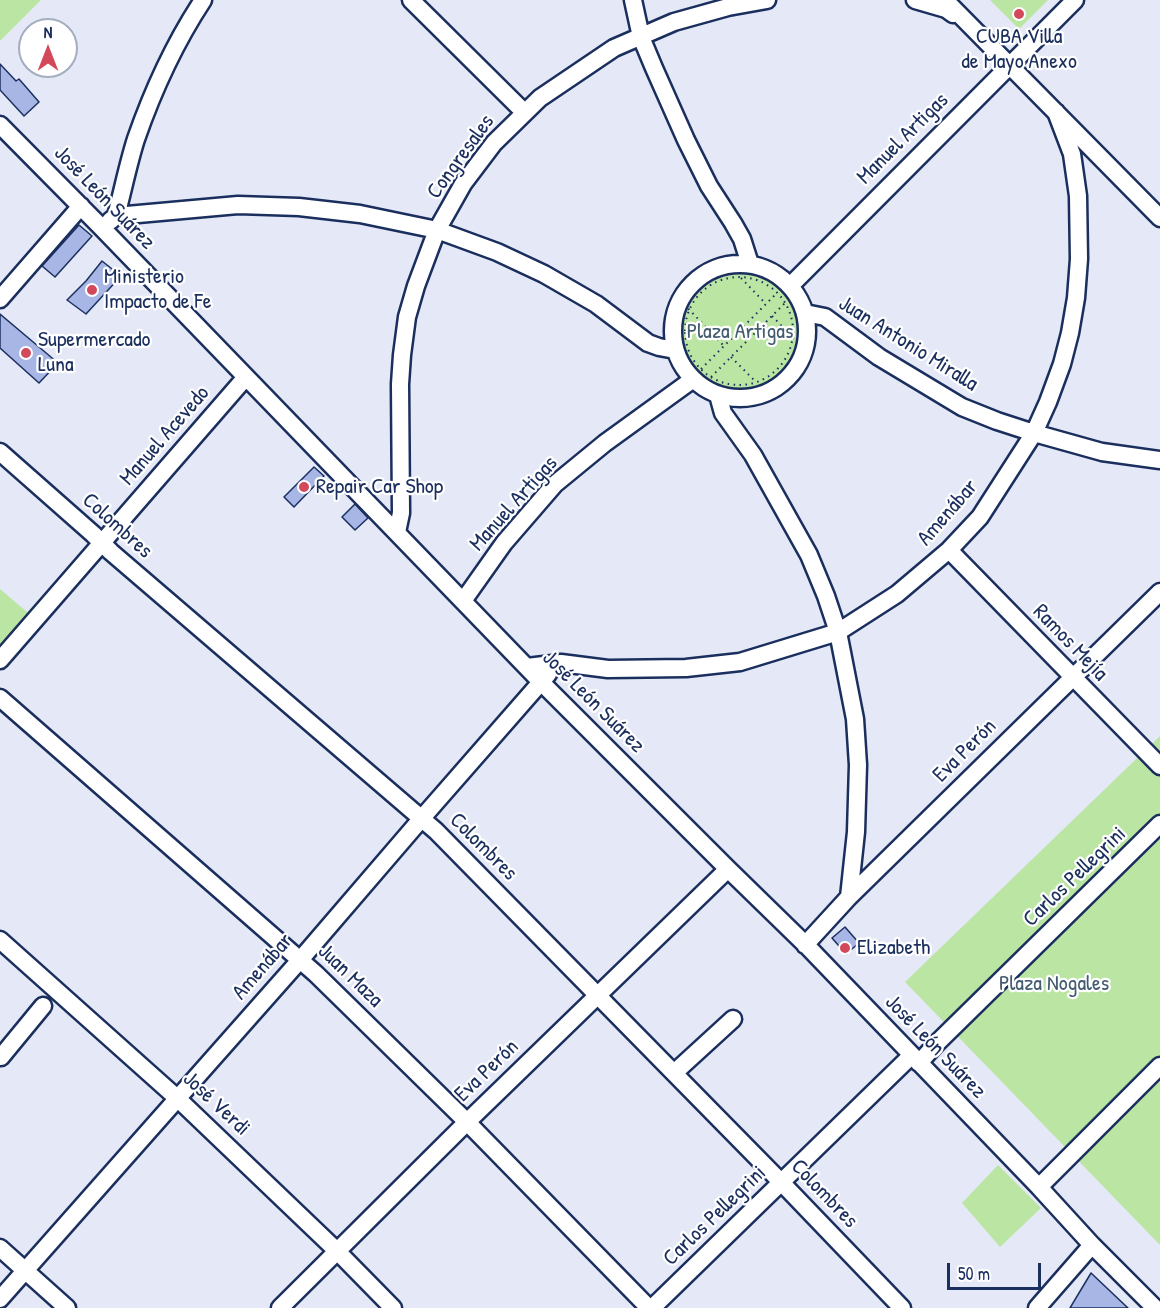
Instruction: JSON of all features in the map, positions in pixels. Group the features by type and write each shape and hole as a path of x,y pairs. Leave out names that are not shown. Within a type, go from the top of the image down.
{"street":[{"path":"102,228 116,216 136,141 153,97 177,46 203,0"},
{"path":"411,0 524,112"},
{"path":"633,0 641,37 686,140 709,186 742,239 744,271"},
{"name":"Congresales","path":"397,532 401,513 402,355 407,317 437,230 463,184 494,143 524,112 540,98 614,48 674,22 728,7 767,0"},
{"path":"915,0 946,9 975,31"},
{"path":"945,0 1160,218"},
{"name":"Manuel Artigas","path":"784,289 1075,0"},
{"name":"Amenábar","path":"527,667 559,663 608,669 651,669 740,662 838,632 897,594 949,550 980,517 1034,433 1048,402 1070,333 1078,269 1078,196 1072,154 1056,112"},
{"name":"José León Suárez","path":"0,125 541,682 805,945 1155,1308"},
{"path":"116,216 238,205 299,207 360,214 437,230 497,252 544,274 596,304 648,343 675,350"},
{"path":"0,299 81,206"},
{"path":"729,265 744,271 761,267 772,272 784,289 799,298 805,313 808,332 799,344 798,367 786,381 754,398 736,399 704,389 697,374 679,361 672,333 674,316 684,305 692,283 709,271 729,265"},
{"name":"Juan Antonio Miralla","path":"805,313 825,318 879,357 962,406 997,421 1102,452 1160,460"},
{"name":"Manuel Artigas","path":"463,601 504,543 555,484 697,374"},
{"name":"Manuel Acevedo","path":"0,660 246,377"},
{"path":"718,395 723,413 753,455 809,555 838,632 855,719 858,765 856,832 849,897"},
{"name":"Colombres","path":"0,452 102,543 422,818 782,1182 902,1308"},
{"name":"Ramos Mejía","path":"949,550 1160,766"},
{"name":"Eva Perón","path":"805,945 849,897 1160,592"},
{"name":"Amenábar","path":"0,1299 559,663"},
{"name":"Juan Maza","path":"0,698 316,974 467,1122 650,1308"},
{"name":"Carlos Pellegrini","path":"650,1308 782,1182 916,1059 937,1043 1160,824"},
{"name":"Eva Perón","path":"280,1308 467,1122 728,869"},
{"name":"José Verdi","path":"3,948 177,1098 337,1251 393,1308"},
{"path":"0,1056 43,1006"},
{"path":"674,1073 734,1019"},
{"path":"1039,1187 1160,1066"},
{"path":"1036,1308 1092,1245"},
{"path":"0,1248 68,1308"}],"path":[{"path":"744,271 772,287 784,289"},
{"path":"744,271 766,304"},
{"path":"684,305 694,300 707,287 744,271"},
{"path":"784,289 799,344"},
{"path":"697,374 766,304 784,289"},
{"path":"711,377 786,303"},
{"path":"684,305 724,346"},
{"path":"684,305 687,316 685,333 688,350 696,365 697,374"},
{"path":"772,316 799,344"},
{"path":"697,374 726,384 745,385 763,380 778,370 799,344"},
{"path":"731,357 756,382"}],"green space":[{"path":"0,0 41,0 23,18 18,18 18,23 0,41"},
{"name":"CUBA Villa de Mayo Anexo","path":"990,0 1048,0 1019,29"},
{"name":"Plaza Artigas","path":"741,274 763,278 782,291 795,310 799,332 795,354 782,373 763,386 741,390 719,386 700,373 687,354 683,332 687,310 700,291 719,278"},
{"path":"0,589 33,617 0,656"},
{"name":"Plaza Nogales","path":"1160,736 1160,1245 905,982"},
{"path":"998,1165 1041,1208 1000,1247 962,1203"}],"building":[{"path":"0,64 16,81 19,79 39,102 24,116 0,90"},
{"path":"79,225 92,236 55,277 42,266"},
{"name":"Ministerio Impacto de Fe","path":"102,261 121,276 86,314 67,300"},
{"name":"Supermercado Luna","path":"0,314 58,363 39,383 0,348"},
{"name":"Repair Car Shop","path":"314,467 324,476 294,507 284,497"},
{"path":"355,504 368,518 355,530 342,517"},
{"path":"845,927 859,943 846,954 832,938"},
{"path":"1091,1273 1128,1308 1070,1308"}],"place":[{"name":"CUBA Villa de Mayo Anexo","path":"1019,14"},
{"name":"Ministerio Impacto de Fe","path":"92,290"},
{"name":"Supermercado Luna","path":"26,353"},
{"name":"Repair Car Shop","path":"304,487"},
{"name":"Elizabeth","path":"845,948"}]}
